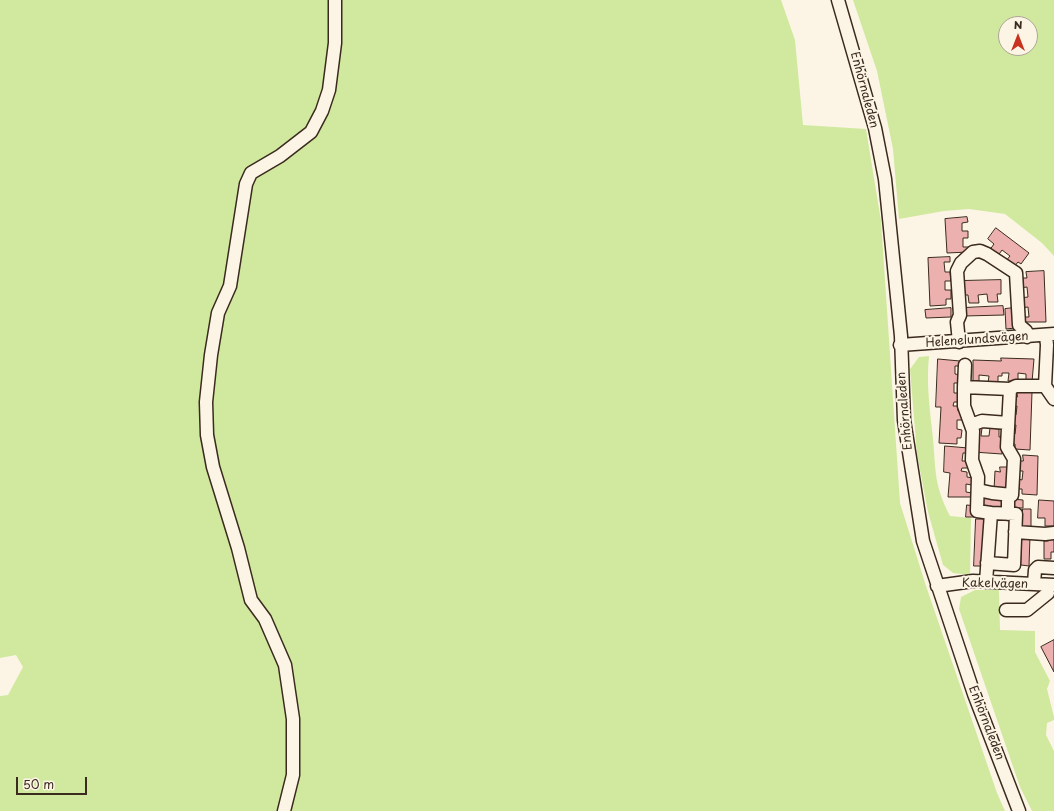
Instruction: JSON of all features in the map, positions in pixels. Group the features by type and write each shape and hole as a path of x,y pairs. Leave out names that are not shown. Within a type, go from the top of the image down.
{"street":[{"path":"284,811 293,775 293,719 285,665 265,619 251,600 238,548 213,467 207,435 206,402 218,313 230,286 246,184 251,173 280,156 311,132 322,111 329,90 335,43 334,0"},
{"name":"Enhörnaleden","path":"838,0 875,128 885,179 898,310 904,420 912,480 923,541 974,694 1019,811"},
{"path":"959,342 957,322 960,315 957,271 961,263 974,252 980,251 1016,273 1019,325 1026,331 1028,337"},
{"path":"1050,335 1047,345 1044,386 1054,399"},
{"name":"Helenelundsvägen","path":"900,345 1050,335"},
{"path":"965,365 964,406 973,431 972,460 978,476 977,511 1016,514 1014,565 987,562"},
{"path":"964,387 1010,389 1016,386 1044,386"},
{"path":"1008,514 1008,498 1012,494 1014,459 1007,447 1010,389"},
{"path":"971,425 982,421 1008,424"},
{"path":"978,490 1012,494"},
{"path":"986,582 991,513"},
{"path":"1015,532 1045,534 1054,533"},
{"path":"1034,584 1036,570 1038,567 1054,568"},
{"name":"Kakelvägen","path":"937,586 986,582 1034,584 1051,590"},
{"path":"1006,610 1027,610 1051,590"}],"green space":[{"path":"0,0 781,0 795,40 803,125 866,129 881,221 900,503 926,586 997,793 1005,811 0,811 0,696 8,695 23,667 16,655 0,658"},
{"path":"853,0 1054,0 1054,256 1042,243 1005,214 969,209 944,211 899,219 893,149 877,71"},
{"path":"929,356 929,398 935,470 938,487 950,516 971,518 970,575 953,573 943,565 928,512 917,454 910,369 919,357"},
{"path":"975,590 999,590 1000,630 1035,631 1035,652 1050,681 1047,689 1054,717 1054,720 1047,723 1046,735 1054,751 1054,811 1032,811 1020,787 959,609 961,597"}],"building":[{"path":"967,217 968,222 962,223 962,231 968,231 968,238 963,238 963,247 969,247 969,252 947,253 945,219"},
{"path":"996,228 1029,253 1021,264 1018,262 1013,268 1005,262 1010,256 1002,250 997,257 989,251 994,244 988,239"},
{"path":"950,257 950,262 944,262 945,272 950,272 951,281 945,281 945,290 951,290 951,299 946,299 946,305 930,306 928,258"},
{"path":"1044,271 1046,322 1021,322 1021,317 1029,317 1028,307 1020,308 1020,298 1028,297 1027,287 1019,288 1019,278 1027,278 1026,272"},
{"path":"1001,280 1001,294 997,294 998,302 988,302 987,294 978,295 979,303 969,303 968,295 960,295 960,281"},
{"path":"1003,306 1004,315 964,316 963,308"},
{"path":"951,308 951,317 926,318 925,310"},
{"path":"1014,308 1015,328 1006,329 1005,309"},
{"path":"1001,358 1034,359 1032,382 1026,382 1026,374 1018,373 1018,381 1008,381 1009,373 1002,373 1002,376 998,376 998,384 988,383 989,376 979,375 979,383 973,383 973,360 1001,361"},
{"path":"938,359 960,361 960,366 955,366 955,374 960,375 959,383 954,383 954,393 959,393 958,402 954,402 953,406 958,406 958,411 963,411 962,420 957,420 957,429 962,430 961,438 957,438 957,444 939,443 941,407 936,407"},
{"path":"1017,391 1032,392 1030,450 1015,449 1015,444 1012,444 1012,434 1015,434 1016,425 1012,425 1013,415 1016,415 1017,406 1013,406 1013,397 1017,397"},
{"path":"976,428 982,428 981,436 989,436 990,428 999,429 999,437 1003,437 1002,454 973,452"},
{"path":"945,446 968,448 968,453 963,453 962,461 968,461 968,468 962,468 961,471 967,472 967,477 973,478 972,485 966,484 966,492 972,493 972,497 948,497 950,473 944,472"},
{"path":"1023,455 1038,456 1037,495 1022,494 1022,489 1018,489 1018,479 1022,480 1023,471 1018,471 1019,461 1023,461"},
{"path":"1000,467 1009,467 1008,491 994,490 995,471 1000,472"},
{"path":"980,498 1006,499 1006,507 980,506"},
{"path":"1012,499 1023,500 1023,508 1012,508"},
{"path":"1039,500 1054,501 1054,526 1045,526 1045,518 1038,518"},
{"path":"967,505 975,506 975,517 966,517"},
{"path":"1023,509 1031,509 1031,531 1022,530"},
{"path":"976,519 984,519 982,566 974,566"},
{"path":"1022,535 1030,536 1029,566 1021,565"},
{"path":"1048,538 1054,539 1054,552 1051,552 1051,559 1044,559 1044,541 1048,541"},
{"path":"1054,640 1054,672 1041,647"}]}
